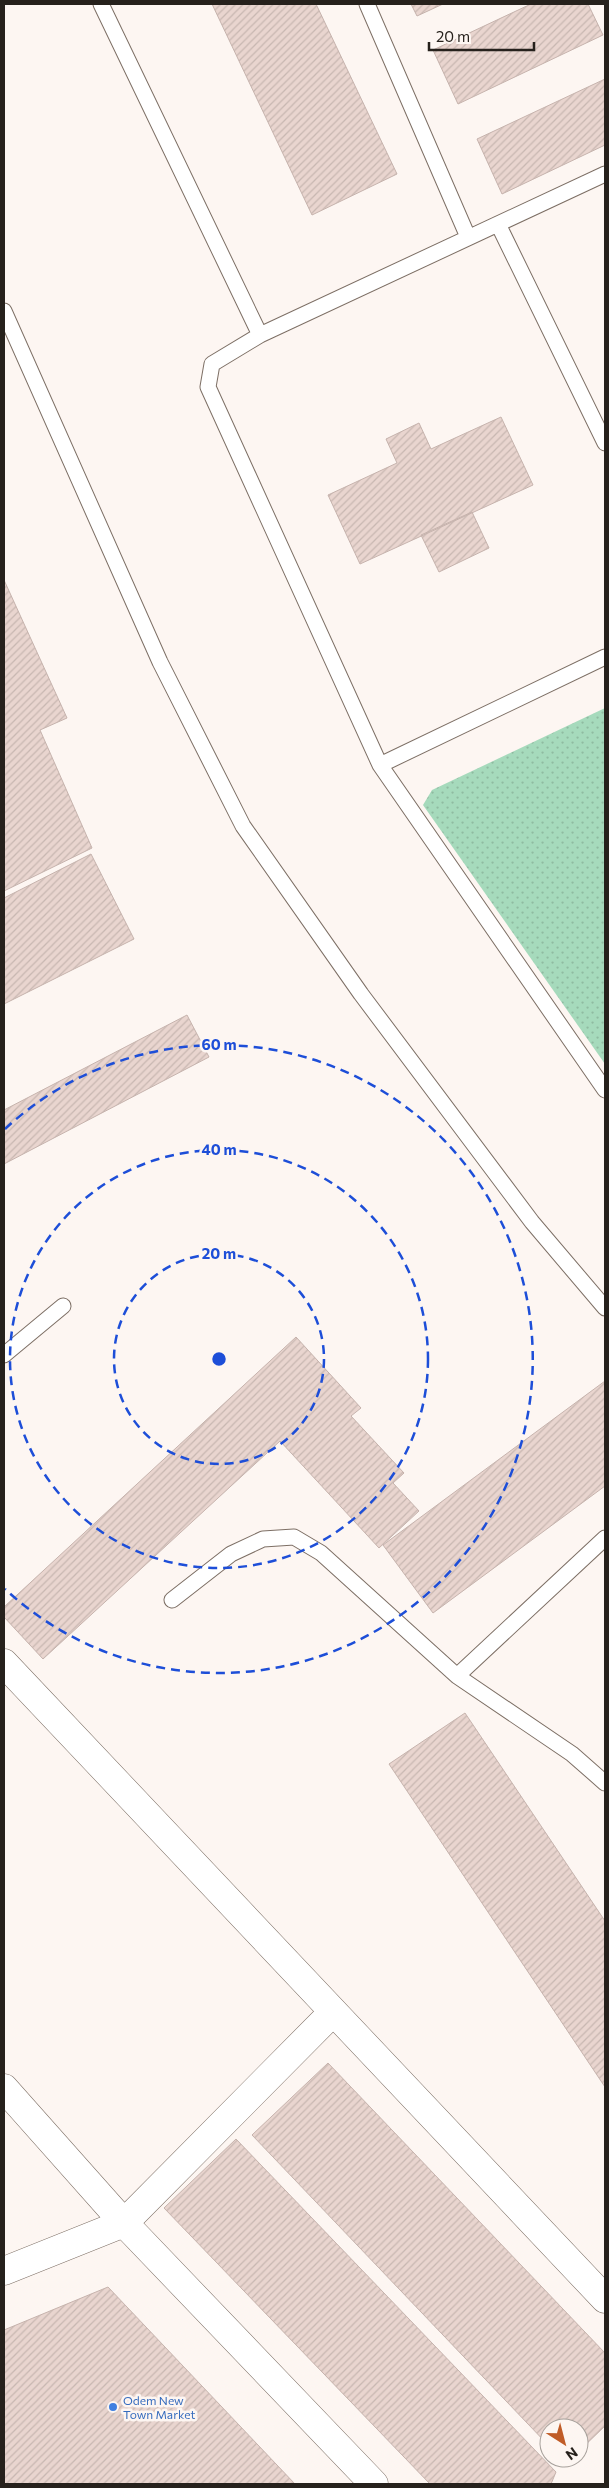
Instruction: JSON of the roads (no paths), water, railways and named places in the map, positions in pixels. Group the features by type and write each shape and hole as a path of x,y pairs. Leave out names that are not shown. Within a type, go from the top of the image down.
{"street":[{"path":"4,1663 605,2298"},
{"path":"4,2271 124,2222 333,2012"},
{"path":"4,2088 124,2222 374,2484"}],"lane":[{"path":"101,4 260,335"},
{"path":"367,4 468,237"},
{"path":"605,174 260,335 212,364 208,387 380,765 605,1090"},
{"path":"498,224 605,443"},
{"path":"4,311 160,662 243,826 366,1002 532,1222 605,1308"},
{"path":"380,765 605,657"},
{"path":"4,1355 63,1306"},
{"path":"172,1600 231,1554 262,1539 294,1537 321,1553 458,1676 572,1754 605,1783"},
{"path":"458,1676 605,1538"}],"place":[{"name":"Odem New Town Market","path":"113,2407"}]}
